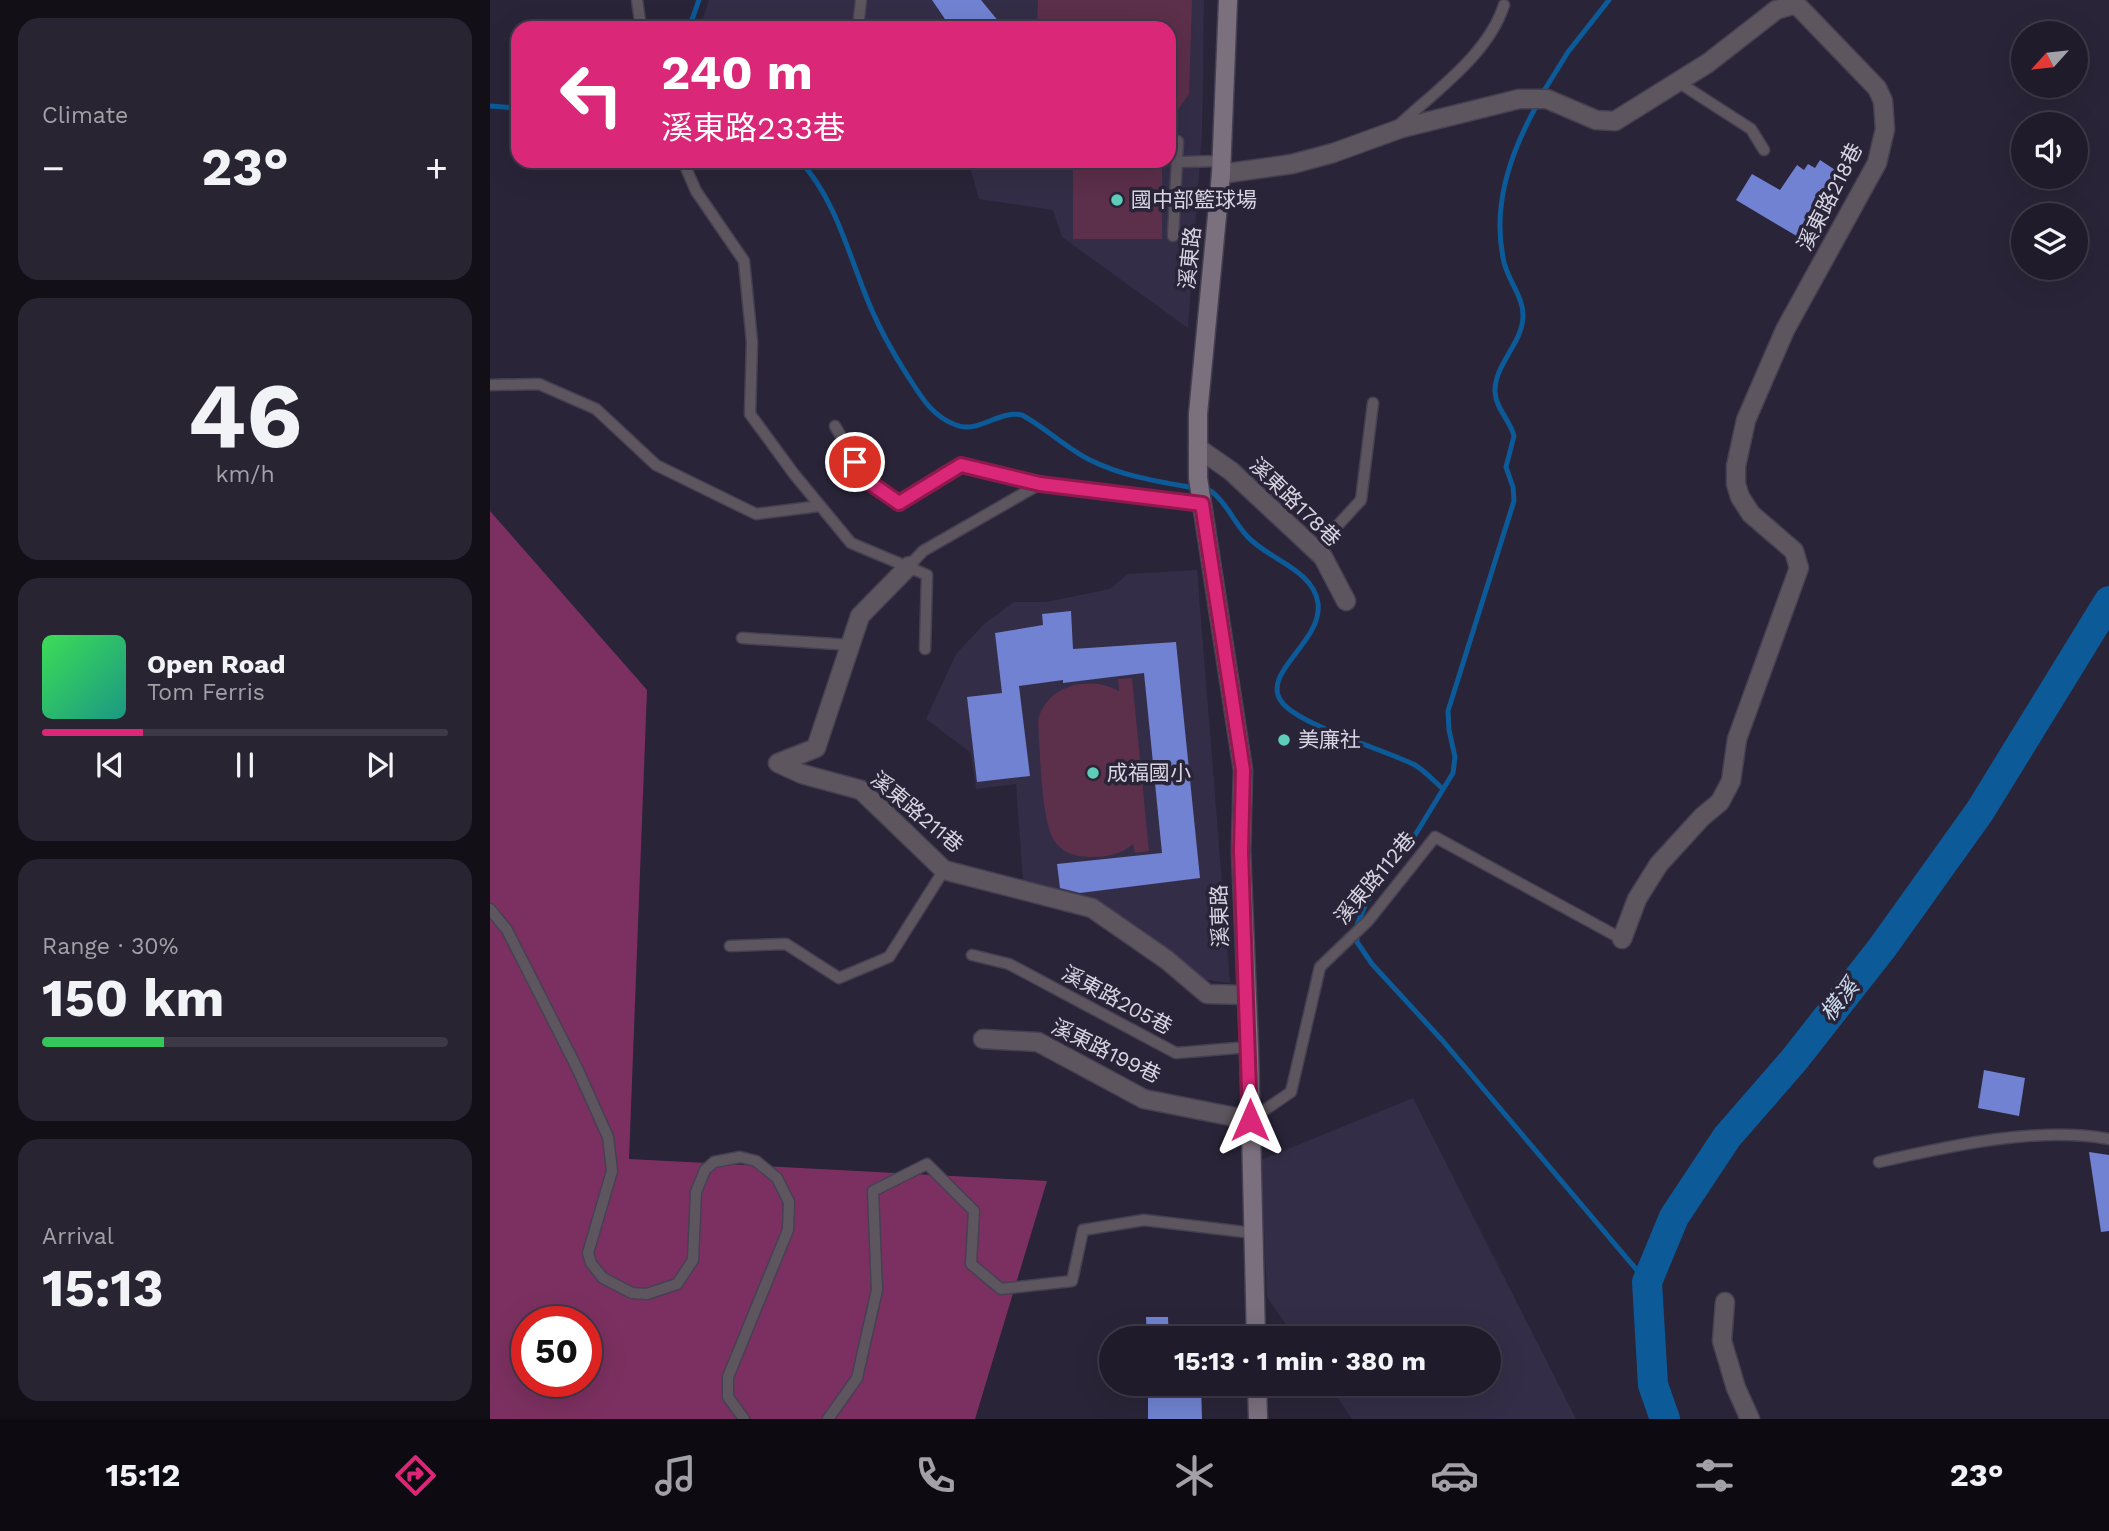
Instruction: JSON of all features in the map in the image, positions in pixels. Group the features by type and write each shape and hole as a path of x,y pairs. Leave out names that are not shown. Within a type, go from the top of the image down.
{"main road":[{"name":"溪東路","path":"1228,0 1221,167 1198,414 1198,448 1201,492 1243,770 1241,851 1256,1326"},
{"path":"1257,1396 1258,1419"}],"street":[{"name":"溪東路218巷","path":"1221,167 1292,164 1392,131 1519,99 1541,99 1596,120 1615,121 1708,63 1776,10 1796,4 1877,88 1883,101 1885,129 1877,163 1785,330 1746,420 1736,466 1736,484 1740,497 1751,514 1794,551 1799,568 1737,738 1731,781 1720,802 1702,817 1659,864 1637,899 1622,939"},
{"name":"溪東路178巷","path":"1198,448 1231,471 1323,557 1346,601"},
{"name":"溪東路211巷","path":"909,566 860,616 816,748 778,763 802,774 861,790 944,870 1092,908 1167,960 1207,995 1246,995"},
{"name":"溪東路199巷","path":"982,1039 1038,1042 1144,1099 1250,1120"},
{"path":"1725,1301 1722,1342 1736,1388 1750,1419"}],"lane":[{"path":"637,0 640,21"},
{"path":"859,21 861,0"},
{"path":"1392,131 1473,55 1498,24 1504,5"},
{"path":"1678,82 1751,129 1764,150"},
{"path":"1173,236 1176,141"},
{"path":"1177,162 1221,167"},
{"path":"686,168 696,191 744,261 752,342 750,414 851,543 927,575 925,649"},
{"path":"490,385 539,384 596,409 656,465 756,514 820,506"},
{"path":"1315,550 1361,500 1373,403"},
{"path":"835,426 866,480 899,503 961,465 1040,484 1201,492"},
{"path":"909,566 923,551 1040,484"},
{"path":"742,638 851,645"},
{"name":"溪東路112巷","path":"1250,1120 1290,1092 1320,967 1368,920 1435,837 1622,939"},
{"path":"730,946 786,944 839,978 889,957 944,870"},
{"path":"490,909 507,929 578,1068 608,1137 612,1171 588,1253 590,1262 603,1278 632,1293 647,1294 677,1284 693,1260 696,1192 705,1170 714,1163 740,1157 756,1161 777,1178 789,1202 788,1230 728,1377 728,1397 744,1419"},
{"name":"溪東路205巷","path":"972,955 1009,964 1176,1053 1249,1047"},
{"path":"1880,1162 1974,1141 2049,1136 2109,1139"},
{"path":"828,1419 858,1378 877,1290 873,1191 927,1164 974,1211 971,1264 1002,1289 1072,1281 1083,1230 1144,1220 1253,1233"}],"shaded area":[{"path":"709,0 1204,0 1202,132 1188,328 1062,237 1053,210 979,199 970,168 1176,168 1176,21 702,21"},
{"path":"1038,0 1192,0 1189,94 1176,113 1176,21 1037,21"},
{"name":"國中部籃球場","path":"1073,168 1162,168 1162,239 1073,239"},
{"path":"490,511 647,690 629,1159 1047,1181 975,1419 490,1419"},
{"name":"成福國小","path":"1197,570 1230,983 1200,979 1089,900 1023,881 1016,784 976,789 971,753 926,719 956,654 984,624 1014,602 1046,602 1110,589 1128,574"},
{"path":"1132,678 1149,851 1135,853 1133,844 1109,856 1086,857 1071,854 1054,840 1046,817 1038,721 1050,699 1059,691 1070,686 1095,684 1119,691 1118,679"},
{"path":"1413,1098 1576,1419 1352,1419 1337,1396 1501,1396 1501,1326 1287,1326 1267,1297 1261,1160"}],"building":[{"path":"932,0 981,0 998,21 946,21"},
{"path":"1820,160 1849,179 1810,244 1736,200 1752,174 1780,190 1797,165 1804,170 1808,164 1815,168"},
{"path":"1071,611 1073,649 1176,642 1200,878 1080,893 1060,888 1057,864 1162,853 1144,673 1019,686 1030,776 977,782 967,697 1002,693 995,633 1043,625 1042,614"},
{"path":"1984,1070 2025,1078 2019,1116 1978,1108"},
{"path":"2089,1152 2109,1155 2109,1231 2101,1232"},
{"path":"1146,1317 1168,1317 1168,1326 1146,1326"},
{"path":"1148,1396 1201,1396 1202,1419 1148,1419"}],"waterway":[{"path":"692,21 699,0"},
{"path":"1542,94 1568,52 1609,0"},
{"path":"1538,103 1512,160 1500,220 1504,262 1523,310 1518,336 1499,373 1495,392 1514,436 1506,467 1513,487 1514,501 1448,711 1455,757 1453,773 1417,832 1366,903 1357,925 1357,942 1372,964 1442,1040 1647,1282"},
{"path":"490,106 511,108"},
{"path":"806,168 830,206 885,337 915,388 935,413 948,422 964,427 973,427 1013,414 1022,415 1081,455 1104,466 1149,480 1211,491 1247,536 1299,573 1314,591 1318,603 1317,617 1312,631 1279,679 1277,690 1281,701 1290,710 1323,728 1415,765 1443,789"},
{"name":"橫溪","path":"1665,1419 1653,1385 1647,1282 1674,1217 1727,1137 1794,1060 1882,948 1980,811 2109,601"}],"place":[{"name":"國中部籃球場","path":"1117,200"},
{"name":"美廉社","path":"1284,740"},
{"name":"成福國小","path":"1093,773"}],"route":[{"path":"855,462 866,480 899,503 961,465 1040,484 1202,504 1243,770 1241,851 1250,1120"}]}
